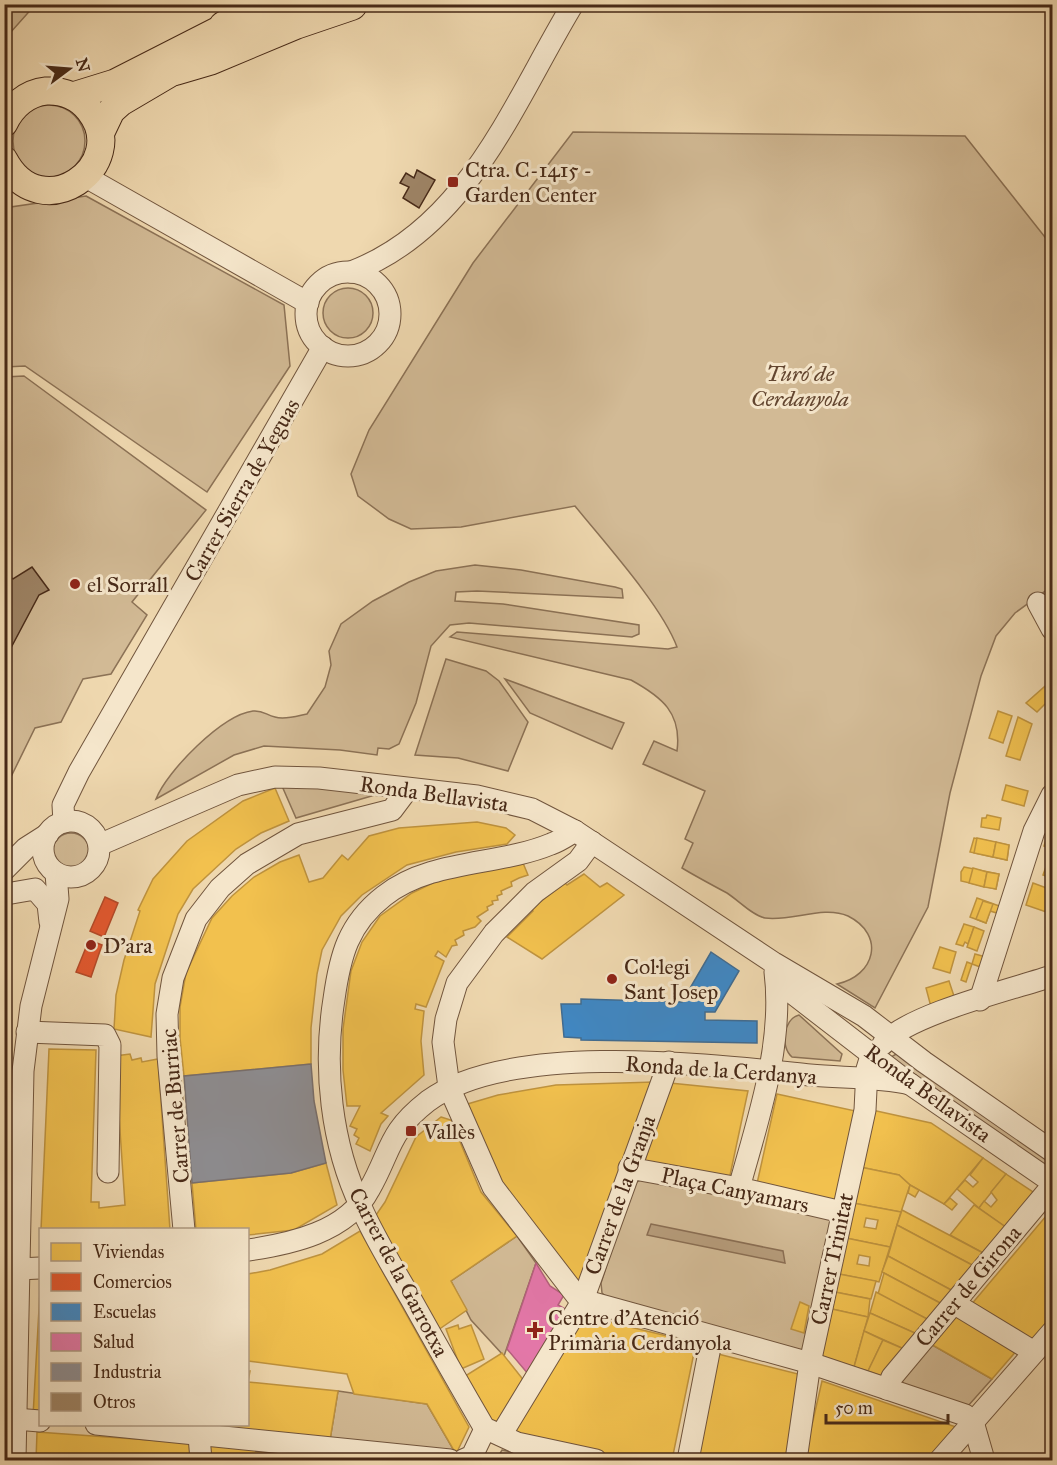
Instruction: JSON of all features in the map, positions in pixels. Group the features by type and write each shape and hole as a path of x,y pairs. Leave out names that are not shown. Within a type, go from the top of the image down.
{"highway":[{"path":"225,27 271,4"},
{"path":"175,69 209,59 295,22 351,4"}],"main road":[{"path":"73,96 115,83 225,27 293,4"},
{"path":"4,160 21,182 34,189 49,192 68,188 86,177 97,156 101,132 111,111 121,102 175,69 301,4"},
{"path":"4,123 17,103 30,95 44,91 59,92 73,96 86,105 95,117 101,132"},
{"path":"4,193 34,189"}],"street":[{"path":"351,272 375,281 383,291 388,301 389,323 379,342 370,349 350,356 331,352 323,347 316,340 307,323 308,303 320,283 334,274 351,272 390,255 462,190 504,127 573,4"},
{"path":"86,177 308,303"},
{"path":"383,291 385,268 390,255"},
{"name":"Carrer Sierra de Yeguas","path":"56,828 63,805 75,780 323,347"},
{"path":"1038,603 1053,629"},
{"name":"Ronda Bellavista","path":"99,845 254,780 284,777 319,778 502,801 532,809 584,837 774,963 890,1035 924,1062 1053,1151"},
{"name":"Carrer de Burriac","path":"184,1228 168,1056 167,1014 173,978 196,919 220,888 247,864 298,834 392,810 407,790"},
{"path":"980,1000 1034,831 1053,795"},
{"path":"4,870 26,848 56,828 83,824 93,833 99,845 97,860 85,874 50,938"},
{"path":"15,1461 11,1432 10,1380 18,1269 12,1225 13,1096 38,977 50,938 58,899 54,871 44,857 45,841 56,828"},
{"path":"584,837 578,861 535,892 494,933 457,983 446,1019 443,1042 450,1087 493,1187 576,1295 583,1300 810,1363 965,1415 972,1422 984,1461"},
{"name":"Carrer de la Garrotxa","path":"493,1432 360,1205 340,1145 330,1085 332,1013 338,968 348,935 383,897 400,885 429,874 584,837"},
{"path":"5,895 30,876 54,871 70,877 85,874"},
{"path":"5,895 35,889 43,894 50,912 50,938"},
{"path":"739,1188 771,1071 774,1026 779,999 774,963"},
{"name":"Ronda Bellavista","path":"774,963 792,993 870,1064"},
{"path":"870,1064 890,1035 927,1018 1053,976"},
{"name":"Ronda Bellavista","path":"805,1003 826,1002 850,1009"},
{"path":"774,1026 785,1013 805,1003"},
{"path":"27,1032 105,1035 110,1045 108,1172"},
{"name":"Ronda de la Cerdanya","path":"249,1250 272,1247 308,1237 348,1215 360,1205 370,1190 396,1132 412,1114 450,1087 475,1078 547,1065 669,1062 844,1078 870,1064 910,1084"},
{"name":"Carrer de la Granja","path":"463,1461 472,1456 493,1432 583,1300 669,1062"},
{"name":"Carrer Trinitat","path":"796,1461 810,1363 865,1110 870,1064"},
{"name":"Ronda Bellavista","path":"910,1084 1053,1184"},
{"name":"Plaça Canyamars","path":"629,1168 739,1188 842,1212"},
{"name":"Carrer de Girona","path":"887,1389 892,1377 1053,1184"},
{"path":"18,1269 39,1268"},
{"path":"940,1461 972,1422 1046,1345 955,1304"},
{"path":"688,1461 712,1337"},
{"path":"11,1432 39,1421"},
{"path":"122,1426 198,1429 450,1461"},
{"path":"198,1429 201,1461"},
{"path":"493,1432 517,1443 596,1461"}],"green space":[{"path":"5,4 35,5 10,33 5,66"},
{"path":"49,105 69,111 79,121 85,141 79,161 69,171 49,177 29,171 19,161 13,141 19,121 29,111"},
{"name":"Turó de Cerdanyola","path":"573,132 965,136 1052,246 1052,586 1015,613 996,636 981,676 950,793 928,907 875,1008 837,984 850,980 860,973 871,954 868,934 860,924 848,916 828,912 775,919 760,917 727,893 682,868 693,843 685,839 705,791 643,764 654,741 677,751 678,738 673,716 652,693 631,680 450,637 457,632 668,649 677,647 670,631 646,594 575,506 461,527 411,529 389,519 358,496 351,474 369,430 473,263"},
{"path":"86,196 284,305 290,366 207,492 25,366 5,367 4,208"},
{"path":"343,288 353,288 366,295 373,308 373,318 366,331 353,338 343,338 334,334 327,327 323,318 323,308 327,299 334,292"},
{"name":"el Sorrall","path":"24,376 206,510 132,602 147,615 111,674 83,679 61,722 35,728 5,789 4,377"},
{"path":"475,565 521,570 615,587 622,589 623,598 477,591 456,592 455,601 503,604 639,625 639,634 632,637 469,623 450,625 431,646 416,703 399,744 389,749 378,748 377,755 340,750 264,746 234,755 156,799 171,774 183,760 226,722 253,711 283,718 307,714 325,687 331,665 329,651 341,624 373,601 409,582 436,571"},
{"path":"446,659 486,671 499,681 528,722 508,771 458,758 415,755"},
{"path":"505,679 624,723 612,749 530,713"},
{"path":"282,786 324,787 375,795 296,818"},
{"path":"71,833 84,838 89,851 84,864 71,869 58,864 53,851 58,838"},
{"path":"799,1015 842,1054 840,1061 792,1057 786,1047 785,1034 789,1022"},
{"path":"898,1053 1052,1161 1052,1174 891,1057"},
{"path":"642,1179 829,1218 833,1226 806,1349 798,1353 609,1299 602,1293 601,1283 633,1184"},
{"path":"517,1236 536,1263 504,1356 471,1320 451,1281"},
{"path":"929,1343 992,1379 968,1406 903,1384 901,1376"},
{"path":"338,1391 427,1404 456,1454 330,1440"},
{"path":"502,1450 547,1460 496,1460"}],"shaded area":[{"path":"651,1224 783,1251 785,1263 647,1235"}],"building: Viviendas":[{"path":"1052,680 1052,697 1037,712 1026,703"},
{"path":"998,711 1012,716 1003,743 989,738"},
{"path":"1018,717 1032,724 1020,760 1006,756"},
{"path":"1006,785 1028,791 1024,806 1002,800"},
{"path":"275,788 289,821 261,833 236,849 193,889 178,914 155,984 151,1037 114,1029 116,995 124,960 140,911 138,910 153,879 187,841 243,801"},
{"path":"987,815 1001,818 999,830 981,827 982,818 986,818"},
{"path":"477,822 506,828 515,835 507,844 456,852 407,865 362,895 341,916 322,950 317,974 311,1028 311,1064 184,1076 180,1007 186,973 212,918 232,896 254,877 280,862 299,855 309,882 323,878 342,855 348,860 369,836 399,828"},
{"path":"1049,829 1052,831 1049,846 1052,849 1044,846"},
{"path":"974,838 1009,845 1007,860 970,852"},
{"path":"977,838 996,842 993,857 974,853"},
{"path":"996,842 1009,845 1007,860 993,857"},
{"path":"1048,861 1052,862 1052,878 1043,875"},
{"path":"523,863 528,875 511,882 512,886 501,891 502,894 497,896 498,900 492,901 493,904 487,907 488,910 477,917 481,921 475,927 463,931 464,935 455,940 457,945 452,946 446,957 438,951 435,956 444,961 426,1007 416,1004 415,1009 424,1011 421,1041 424,1075 381,1113 388,1116 381,1124 370,1151 356,1144 359,1138 354,1135 357,1129 350,1126 360,1106 347,1106 343,1070 343,1029 351,971 362,942 380,916 412,893 439,880"},
{"path":"964,867 999,874 996,889 961,881 961,872"},
{"path":"973,868 987,872 984,887 969,883"},
{"path":"987,872 999,874 996,889 984,887"},
{"path":"584,874 600,887 607,883 624,895 542,959 507,937 533,911 531,909 565,883 567,885"},
{"path":"1033,883 1052,890 1052,914 1026,905"},
{"path":"977,898 1002,907 1000,914 990,911 986,923 970,917"},
{"path":"983,901 993,904 986,923 976,919"},
{"path":"964,924 974,927 968,944 965,942 963,946 956,944"},
{"path":"974,927 984,931 977,951 967,947"},
{"path":"940,947 956,952 950,973 933,968"},
{"path":"975,954 986,957 983,968 972,964"},
{"path":"967,962 972,964 966,982 961,980"},
{"path":"949,981 954,996 931,1007 926,988"},
{"path":"49,1049 96,1050 91,1202 99,1202 99,1208 125,1205 115,1056 130,1054 132,1060 141,1058 142,1062 158,1059 170,1228 41,1228"},
{"path":"654,1082 579,1287 496,1182 464,1105 498,1095 556,1085"},
{"path":"670,1083 748,1091 729,1180 644,1163"},
{"path":"777,1094 860,1112 840,1205 756,1188"},
{"path":"872,1110 931,1123 983,1158 944,1204 910,1185 899,1175 860,1167"},
{"path":"441,1117 451,1120 481,1192 517,1236 451,1281 467,1310 438,1330 376,1215 385,1202 416,1137"},
{"path":"983,1158 1006,1174 979,1208 957,1189 965,1180 973,1187 978,1182 970,1175"},
{"path":"326,1163 337,1205 294,1230 249,1235 249,1228 196,1228 192,1183 291,1173"},
{"path":"860,1167 899,1175 910,1185 901,1212 853,1203"},
{"path":"1006,1174 1036,1194 1007,1228 979,1208 984,1201 991,1207 997,1200 991,1192"},
{"path":"910,1185 919,1190 915,1197 908,1193"},
{"path":"950,1198 957,1204 952,1210 944,1204"},
{"path":"853,1203 901,1212 890,1247 846,1238","holes":["866,1218 878,1220 876,1229 864,1227"]},
{"path":"974,1205 1007,1228 985,1254 950,1235"},
{"path":"1052,1209 1052,1320 1034,1341 970,1306"},
{"path":"902,1210 985,1254 974,1266 897,1225"},
{"path":"897,1225 974,1266 953,1291 888,1256"},
{"path":"360,1231 469,1427 456,1454 427,1404 354,1394 347,1374 249,1361 249,1274 270,1270 322,1254"},
{"path":"846,1238 890,1247 879,1282 839,1274","holes":["859,1255 870,1257 869,1266 857,1264"]},
{"path":"888,1256 953,1291 942,1304 882,1272"},
{"path":"884,1273 942,1304 929,1320 878,1294"},
{"path":"839,1274 876,1281 871,1299 835,1292"},
{"path":"835,1292 870,1299 868,1317 832,1309"},
{"path":"876,1292 929,1320 917,1334 870,1313"},
{"path":"800,1302 809,1306 804,1333 791,1329"},
{"path":"39,1309 39,1416 33,1416"},
{"path":"832,1309 868,1317 854,1367 822,1356"},
{"path":"870,1313 917,1334 904,1349 864,1331"},
{"path":"954,1314 1018,1349 992,1379 929,1343"},
{"path":"585,1316 696,1343 672,1460 616,1460 519,1440 511,1435"},
{"path":"458,1325 459,1329 471,1325 484,1359 461,1369 446,1329"},
{"path":"864,1331 883,1340 868,1371 854,1367"},
{"path":"883,1340 904,1349 881,1376 868,1371"},
{"path":"502,1353 525,1382 498,1422 485,1419 462,1378"},
{"path":"718,1354 806,1376 789,1460 696,1460"},
{"path":"822,1381 959,1428 930,1460 804,1460"},
{"path":"249,1382 338,1391 330,1440 229,1433 210,1426 249,1426"},
{"path":"37,1432 191,1443 193,1460 36,1460"},
{"path":"210,1444 364,1460 211,1460"}],"building: Comercios":[{"path":"105,897 118,903 104,937 90,931"},
{"path":"89,940 102,945 91,977 76,972"}],"building: Escuelas":[{"path":"711,952 739,971 715,1012 705,1012 705,1020 757,1021 757,1043 581,1040 581,1038 564,1037 561,1004 581,1004 581,999 682,1002"}],"building: Salud":[{"name":"Centre d'Atenció Primària Cerdanyola","path":"536,1263 550,1286 564,1295 558,1305 569,1311 529,1375 507,1349"}],"building: Industria":[{"path":"311,1064 314,1101 326,1163 291,1173 192,1183 184,1076"}],"building: Otros":[{"path":"417,170 435,180 419,208 403,198 409,187 400,183 406,173 414,178"},
{"name":"el Sorrall","path":"32,567 49,590 39,595 4,661 4,574 13,579"}],"place":[{"name":"Ctra. C-1415 - Garden Center","path":"453,182"},
{"name":"el Sorrall","path":"75,584"},
{"name":"D'ara","path":"91,945"},
{"name":"Col·legi Sant Josep","path":"612,979"},
{"name":"Vallès","path":"411,1131"},
{"name":"Centre d'Atenció Primària Cerdanyola","path":"535,1330"}]}
